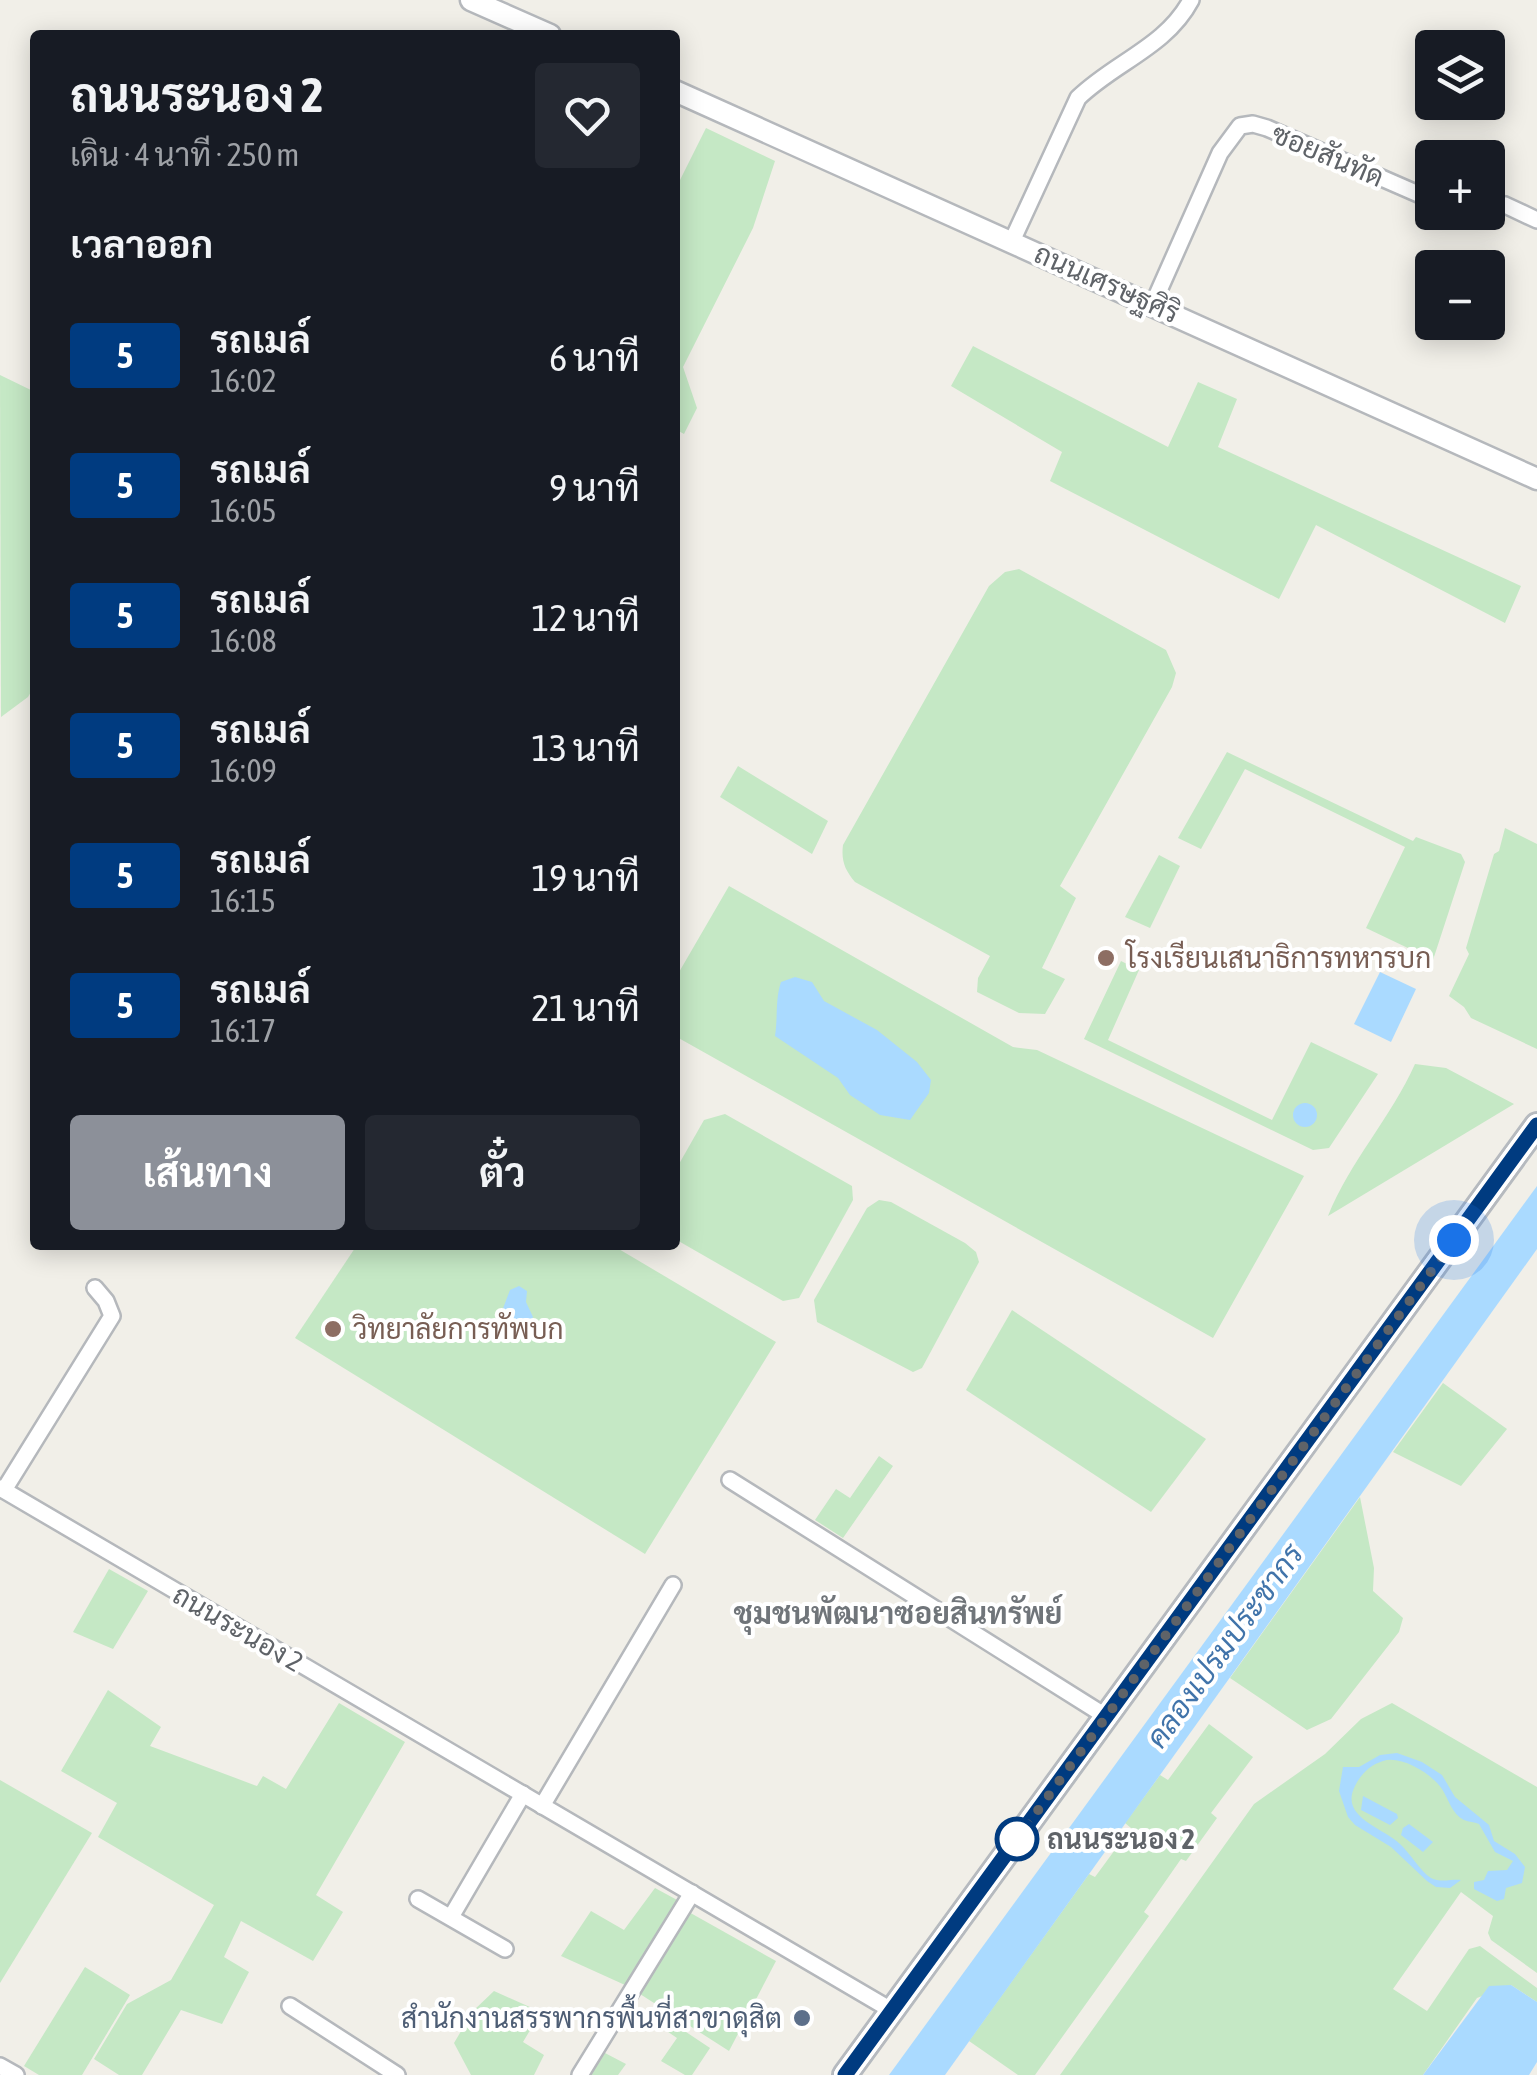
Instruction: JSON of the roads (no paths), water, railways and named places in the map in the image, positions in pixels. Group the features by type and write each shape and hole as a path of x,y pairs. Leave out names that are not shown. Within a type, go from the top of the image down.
{"main road":[{"path":"845,2075 1537,1124"}],"street":[{"path":"471,0 539,30"},
{"path":"1012,241 1078,98 1094,82 1166,35 1191,0"},
{"name":"ถนนเศรษฐศิริ","path":"680,93 1537,479"},
{"name":"ซอยสันทัด","path":"1152,304 1220,153 1240,126 1268,128 1415,193"},
{"path":"1505,205 1537,220"},
{"path":"2,1489 112,1316 95,1288"},
{"path":"730,1480 1107,1717"},
{"name":"ถนนระนอง 2","path":"2,1489 891,2010"},
{"path":"542,1806 673,1585"},
{"path":"451,1917 523,1794"},
{"path":"580,2075 692,1894"},
{"path":"418,1900 505,1948"},
{"path":"290,2006 397,2075"},
{"path":"359,2075 370,2058"},
{"path":"0,2066 16,2075"}],"water":[{"path":"1380,972 1416,989 1391,1042 1354,1024"},
{"path":"795,977 812,982 824,1001 877,1030 917,1062 931,1080 929,1093 910,1120 880,1115 850,1095 838,1078 775,1036 781,982"},
{"path":"1305,1103 1314,1106 1314,1124 1305,1127 1296,1124 1293,1115 1296,1106"},
{"name":"คลองเปรมประชากร","path":"1537,1186 1537,1249 945,2075 889,2075"},
{"path":"519,1286 527,1291 526,1302 533,1317 527,1327 506,1323 502,1311 510,1290"},
{"path":"1397,1753 1442,1775 1455,1797 1489,1825 1494,1841 1515,1854 1525,1867 1522,1883 1506,1888 1504,1899 1497,1901 1474,1889 1474,1882 1484,1880 1488,1871 1507,1870 1513,1861 1495,1852 1479,1824 1460,1817 1437,1783 1415,1767 1390,1760 1374,1765 1355,1786 1353,1806 1365,1820 1400,1844 1431,1878 1461,1880 1450,1888 1436,1887 1391,1847 1348,1817 1339,1791 1343,1767 1359,1767 1380,1755"},
{"path":"1363,1796 1398,1818 1390,1825 1361,1810"},
{"path":"1409,1824 1433,1842 1423,1852 1401,1835"},
{"path":"1511,1985 1537,2002 1537,2062 1529,2075 1423,2075 1489,1986"}],"place":[{"name":"โรงเรียนเสนาธิการทหารบก","path":"1106,958"},
{"name":"วิทยาลัยการทัพบก","path":"333,1329"},
{"name":"ถนนระนอง 2","path":"1017,1839"},
{"name":"สำนักงานสรรพากรพื้นที่สาขาดุสิต","path":"802,2018"}],"district":[{"name":"ชุมชนพัฒนาซอยสินทรัพย์","path":"898,1614"}]}
